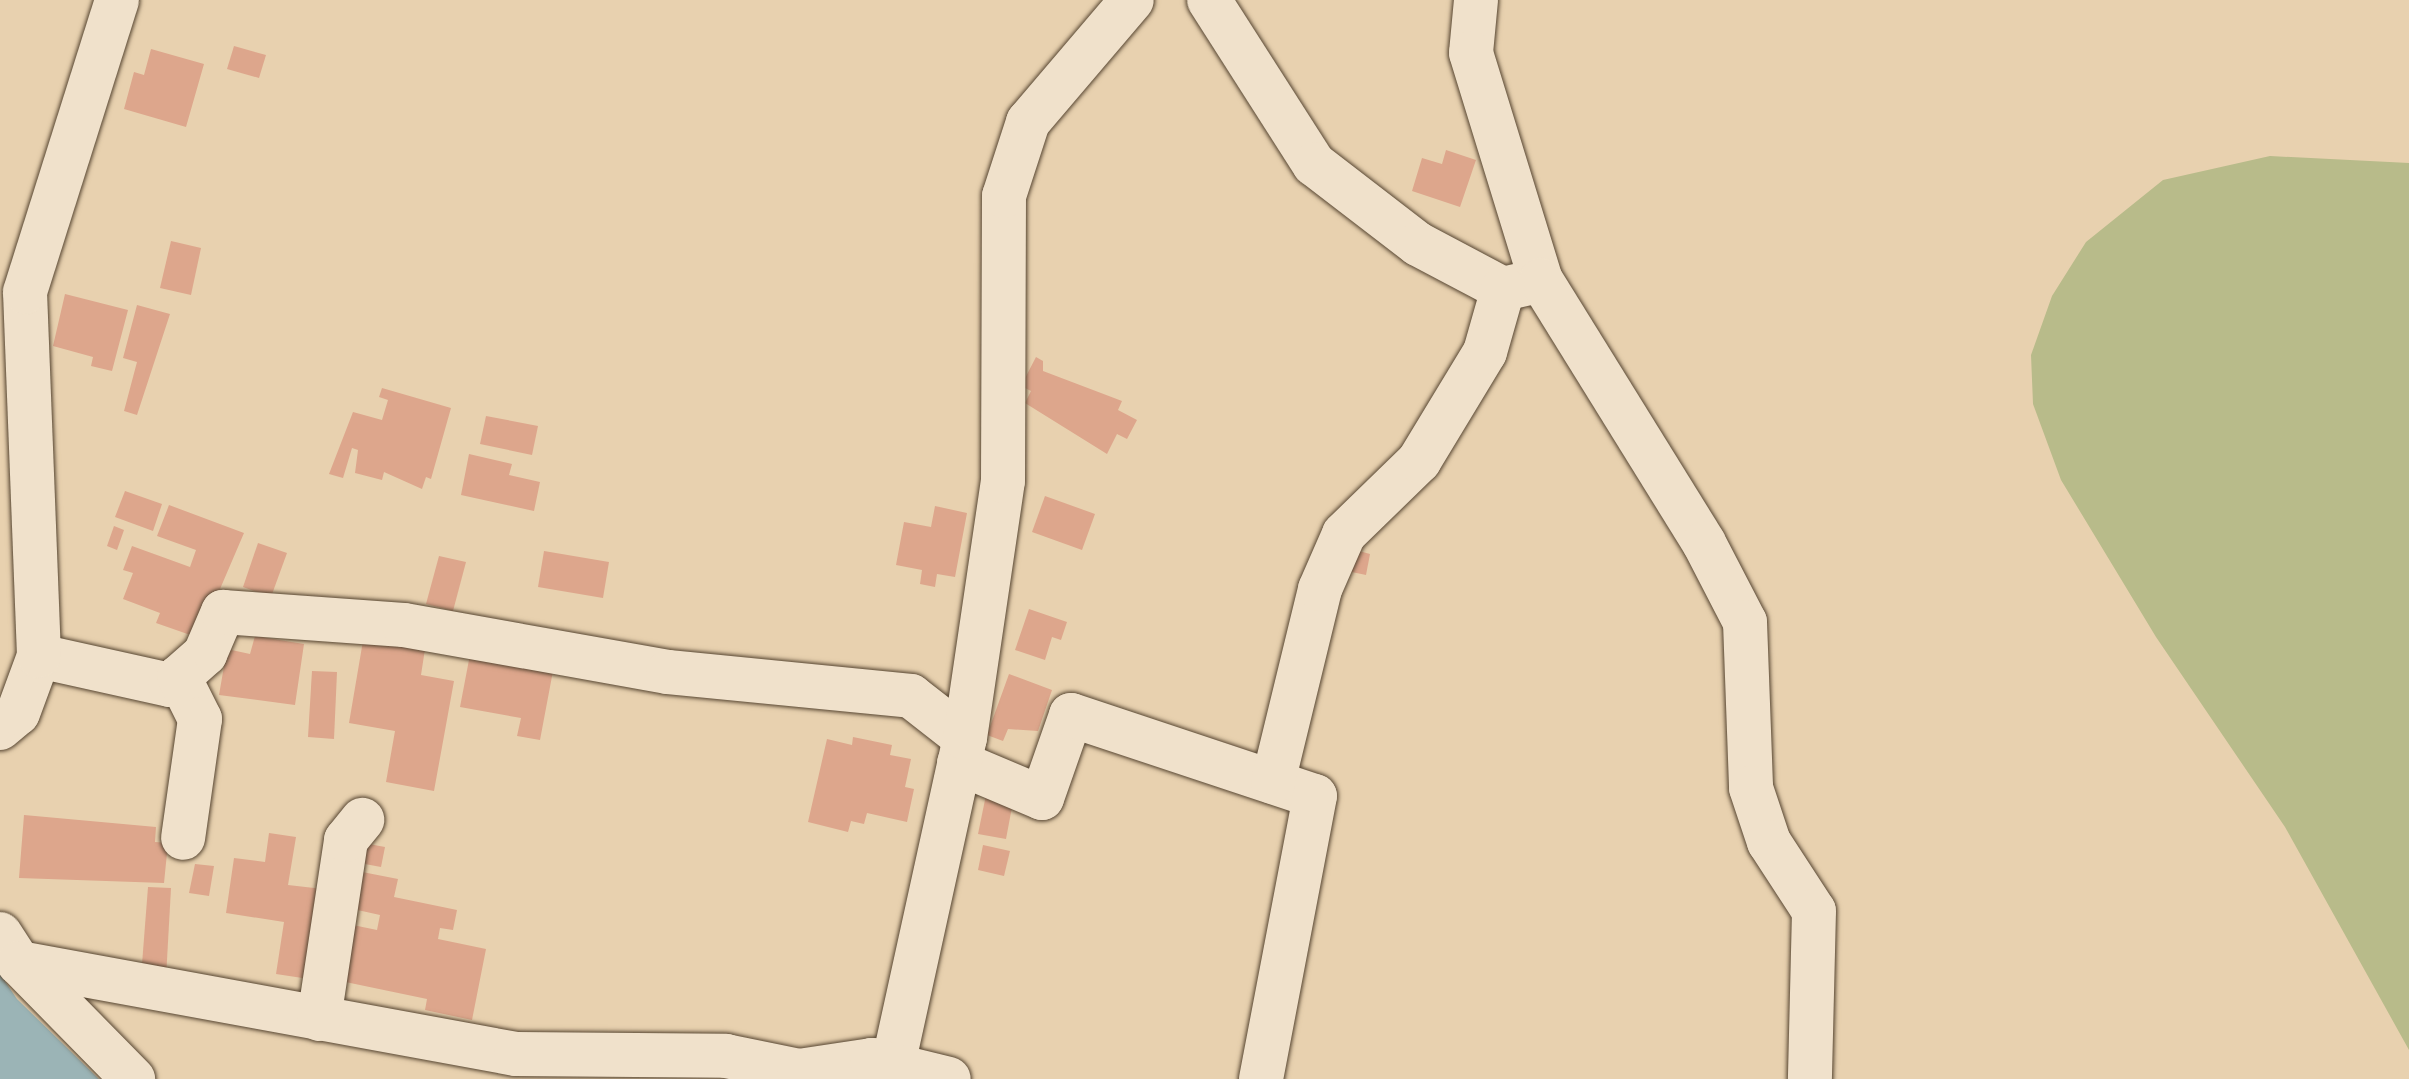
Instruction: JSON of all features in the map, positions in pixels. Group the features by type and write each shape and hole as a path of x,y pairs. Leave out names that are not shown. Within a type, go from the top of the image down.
{"street":[{"path":"0,728 18,713 25,628 25,292 117,0"},
{"path":"9,949 319,1019 516,1054 726,1056 800,1075 872,1060 893,1065 962,750 1003,481 1004,196 1028,122 1132,0"},
{"path":"1209,0 1314,164 1418,244 1522,285"},
{"path":"1476,0 1471,53 1522,285 1704,543 1745,622 1751,788 1769,842 1814,911 1810,1079"},
{"path":"1273,782 1320,589 1344,534 1419,461 1522,285"},
{"path":"25,628 170,685 205,654 223,612 404,625 668,672 911,696 962,750 1042,798 1071,715 1315,796 1261,1079"},
{"path":"179,677 200,719 183,838"},
{"path":"319,1019 346,840 362,820"},
{"path":"9,949 133,1079"},
{"path":"872,1060 949,1079"}],"green space":[{"path":"2270,156 2409,163 2409,1050 2285,827 2156,637 2061,480 2033,404 2031,355 2052,296 2086,242 2163,180"}],"water":[{"path":"0,974 17,999 99,1079 0,1079"}],"building":[{"path":"234,46 266,55 259,78 227,69"},
{"path":"151,49 204,64 186,127 124,109 134,72 144,75"},
{"path":"1446,150 1476,160 1460,207 1412,191 1422,158 1442,164"},
{"path":"171,241 201,248 191,295 160,288"},
{"path":"65,294 128,310 112,371 91,366 93,357 53,346"},
{"path":"137,305 170,314 137,415 124,411 137,362 123,358"},
{"path":"1036,357 1043,361 1043,371 1122,401 1118,410 1137,420 1127,439 1117,434 1107,454 1025,403 1031,391 1021,386"},
{"path":"382,388 451,408 431,479 426,477 422,489 384,472 382,480 355,473 358,450 352,448 343,478 329,474 353,412 382,420 388,400 379,397"},
{"path":"486,416 538,426 532,455 480,444"},
{"path":"469,454 512,464 509,475 540,482 534,511 461,495"},
{"path":"125,491 162,504 153,531 115,517"},
{"path":"1045,496 1095,514 1082,550 1032,532"},
{"path":"169,505 244,533 199,638 156,623 160,613 123,599 133,573 123,570 132,546 190,567 196,550 157,536"},
{"path":"935,506 967,513 955,577 937,574 935,587 920,584 922,570 896,565 904,522 931,527"},
{"path":"114,526 124,530 117,550 107,546"},
{"path":"258,543 287,553 271,597 243,587"},
{"path":"544,551 609,562 603,598 538,587"},
{"path":"1359,551 1370,554 1366,575 1347,571"},
{"path":"439,556 466,562 453,611 426,604"},
{"path":"1029,609 1067,622 1061,640 1052,637 1045,660 1015,650"},
{"path":"365,629 425,649 421,675 454,681 434,791 386,782 395,731 349,723"},
{"path":"255,636 304,644 295,705 219,695 227,649 250,654"},
{"path":"472,644 553,671 540,740 517,736 521,718 460,707"},
{"path":"312,671 337,672 334,739 308,737"},
{"path":"1009,674 1052,690 1038,731 1008,729 1003,741 987,735"},
{"path":"853,737 892,745 890,755 911,759 905,787 914,789 907,822 867,813 864,824 851,821 848,832 808,822 827,739 852,745"},
{"path":"986,795 1012,807 1006,839 978,834"},
{"path":"24,815 156,827 155,842 168,843 164,883 19,878"},
{"path":"269,833 296,837 288,885 323,889 309,979 276,974 284,922 226,913 234,858 265,862"},
{"path":"358,842 385,847 381,867 354,862"},
{"path":"983,845 1010,851 1004,876 978,870"},
{"path":"195,864 214,866 209,896 189,893"},
{"path":"352,870 398,879 394,897 457,910 453,930 440,928 438,939 486,949 472,1020 425,1010 427,999 336,980 348,924 377,930 380,915 344,907"},
{"path":"148,887 171,888 166,978 141,977"}]}
